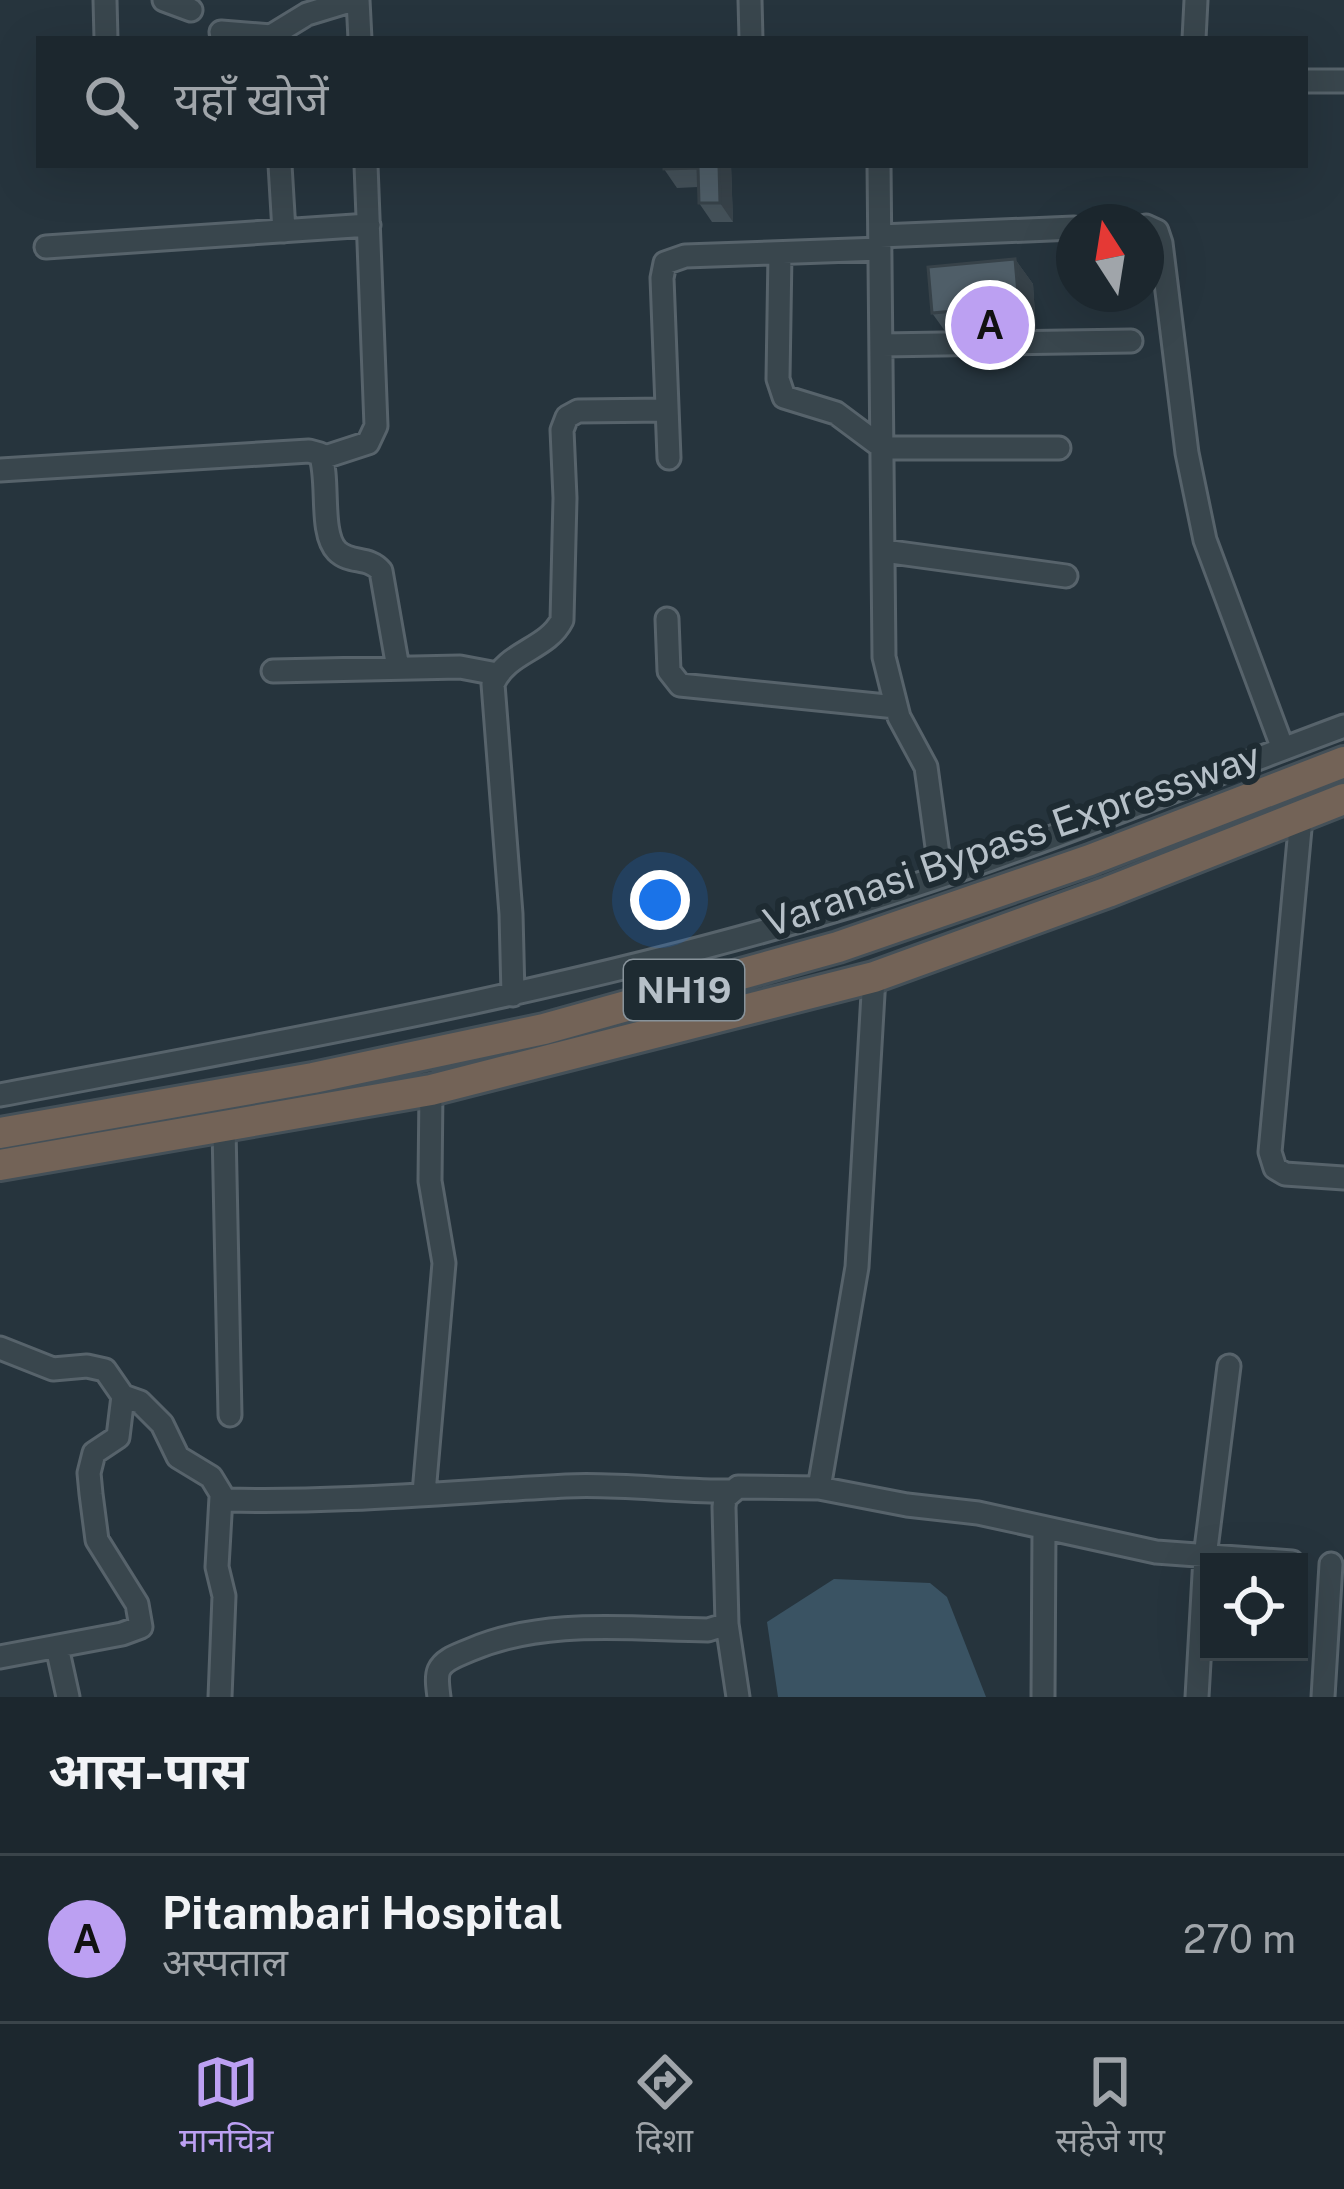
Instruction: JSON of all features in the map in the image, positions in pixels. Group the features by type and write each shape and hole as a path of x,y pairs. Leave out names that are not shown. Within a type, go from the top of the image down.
{"highway":[{"name":"Varanasi Bypass Expressway","path":"0,1133 313,1078 544,1029 838,947 1090,860 1344,762"},
{"name":"Varanasi Bypass Expressway","path":"7,1168 431,1090 874,976 1344,800"}],"street":[{"path":"105,0 106,36"},
{"path":"164,0 190,10"},
{"path":"274,36 307,14 356,0 360,36"},
{"path":"750,0 751,36"},
{"path":"1194,36 1196,0"},
{"path":"221,32 254,36"},
{"path":"1308,81 1344,81"},
{"path":"280,168 284,231"},
{"path":"0,470 310,451 322,458 361,446 374,436 366,168"},
{"path":"879,168 884,657 896,707 926,767 941,876"},
{"path":"46,248 369,225"},
{"path":"669,458 665,262 685,256 780,253 1056,229"},
{"path":"780,253 779,390 794,402 836,413 883,448 1058,448"},
{"path":"1164,267 1187,453 1205,540 1283,749"},
{"path":"882,344 1131,341"},
{"path":"513,994 512,914 492,714 497,674 520,653 556,632 562,620 566,542 562,430 568,417 578,411 667,410"},
{"path":"322,458 333,544 347,556 373,562 381,571 398,668"},
{"path":"884,551 1066,576"},
{"path":"667,619 669,670 680,685 896,707"},
{"path":"273,671 460,667 497,674"},
{"path":"0,1095 513,994 847,907 1344,726"},
{"path":"1301,818 1270,1152 1275,1168 1285,1174 1344,1178"},
{"path":"819,1488 857,1267 874,976"},
{"path":"424,1493 444,1263 430,1181 431,1090"},
{"path":"224,1129 230,1415"},
{"path":"0,1348 53,1369 105,1370 123,1396 147,1407 162,1424 178,1457 212,1477 221,1497 217,1567 224,1595 220,1697"},
{"path":"1205,1553 1228,1366"},
{"path":"0,1657 141,1627 137,1604 98,1540 89,1474 94,1453 118,1437 123,1396"},
{"path":"221,1497 294,1502 569,1486 665,1492 753,1486 819,1488 1200,1556"},
{"path":"731,1491 724,1507 728,1624 738,1697"},
{"path":"1043,1697 1044,1529"},
{"path":"1308,1563 1338,1565 1323,1697"},
{"path":"439,1697 437,1673 442,1665 512,1636 578,1628 708,1630 728,1624"},
{"path":"1197,1697 1200,1644"},
{"path":"57,1647 68,1697"}],"water":[{"path":"834,1579 930,1583 947,1597 986,1697 778,1697 767,1622"}],"building":[{"path":"698,168 719,168 720,203 699,203"},
{"path":"1015,259 1019,305 932,313 928,267"}],"place":[{"name":"Pitambari Hospital","path":"990,325"}]}
